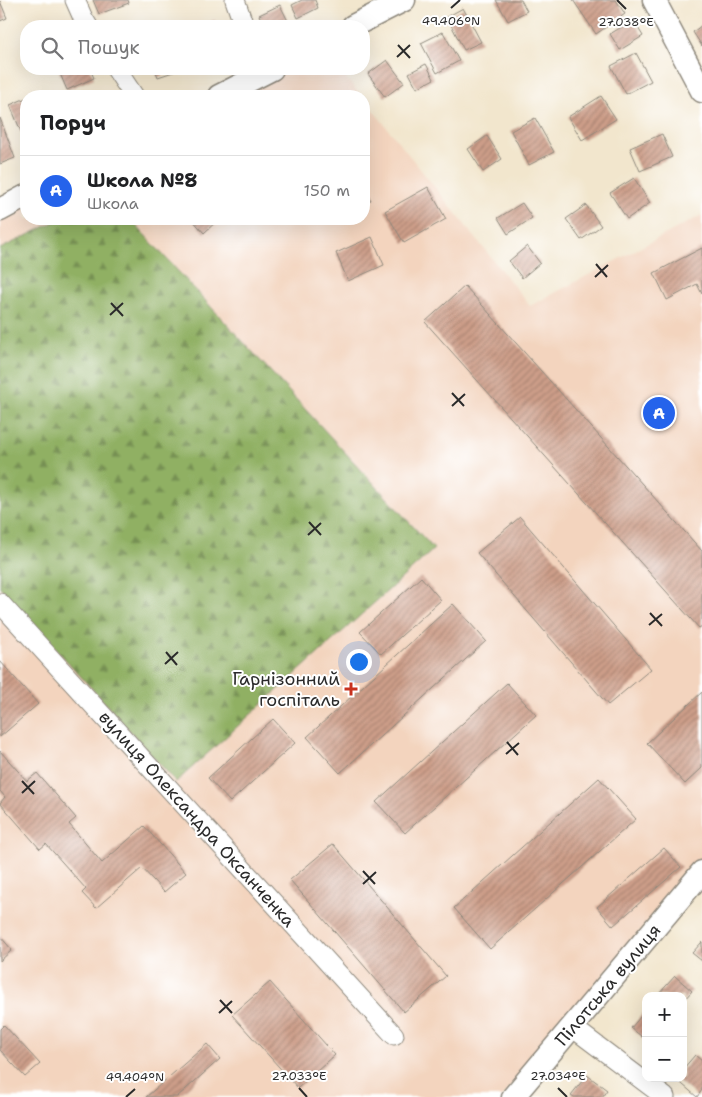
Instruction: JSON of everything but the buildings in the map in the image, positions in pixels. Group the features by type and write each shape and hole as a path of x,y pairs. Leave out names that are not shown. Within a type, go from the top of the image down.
{"street":[{"path":"75,0 84,20"},
{"path":"235,0 242,20"},
{"path":"365,20 404,0"},
{"path":"654,0 702,91"},
{"path":"120,75 130,90"},
{"path":"229,90 255,75"},
{"path":"0,210 20,199"},
{"name":"вулиця Олександра Оксанченка","path":"0,603 394,1036"},
{"name":"Пілотська вулиця","path":"513,1097 702,872"},
{"path":"572,1027 664,1097"}],"shaded area":[{"path":"276,75 344,75 356,90 246,90"},
{"name":"Гарнізонний госпіталь","path":"370,106 530,306 702,215 702,858 502,1097 0,1097 0,214 20,204 20,225 370,225"}],"green space":[{"path":"48,225 136,225 434,549 176,782 0,587 0,249"}],"place":[{"name":"Школа №8","path":"659,413"},
{"name":"Гарнізонний госпіталь","path":"351,689"}]}
